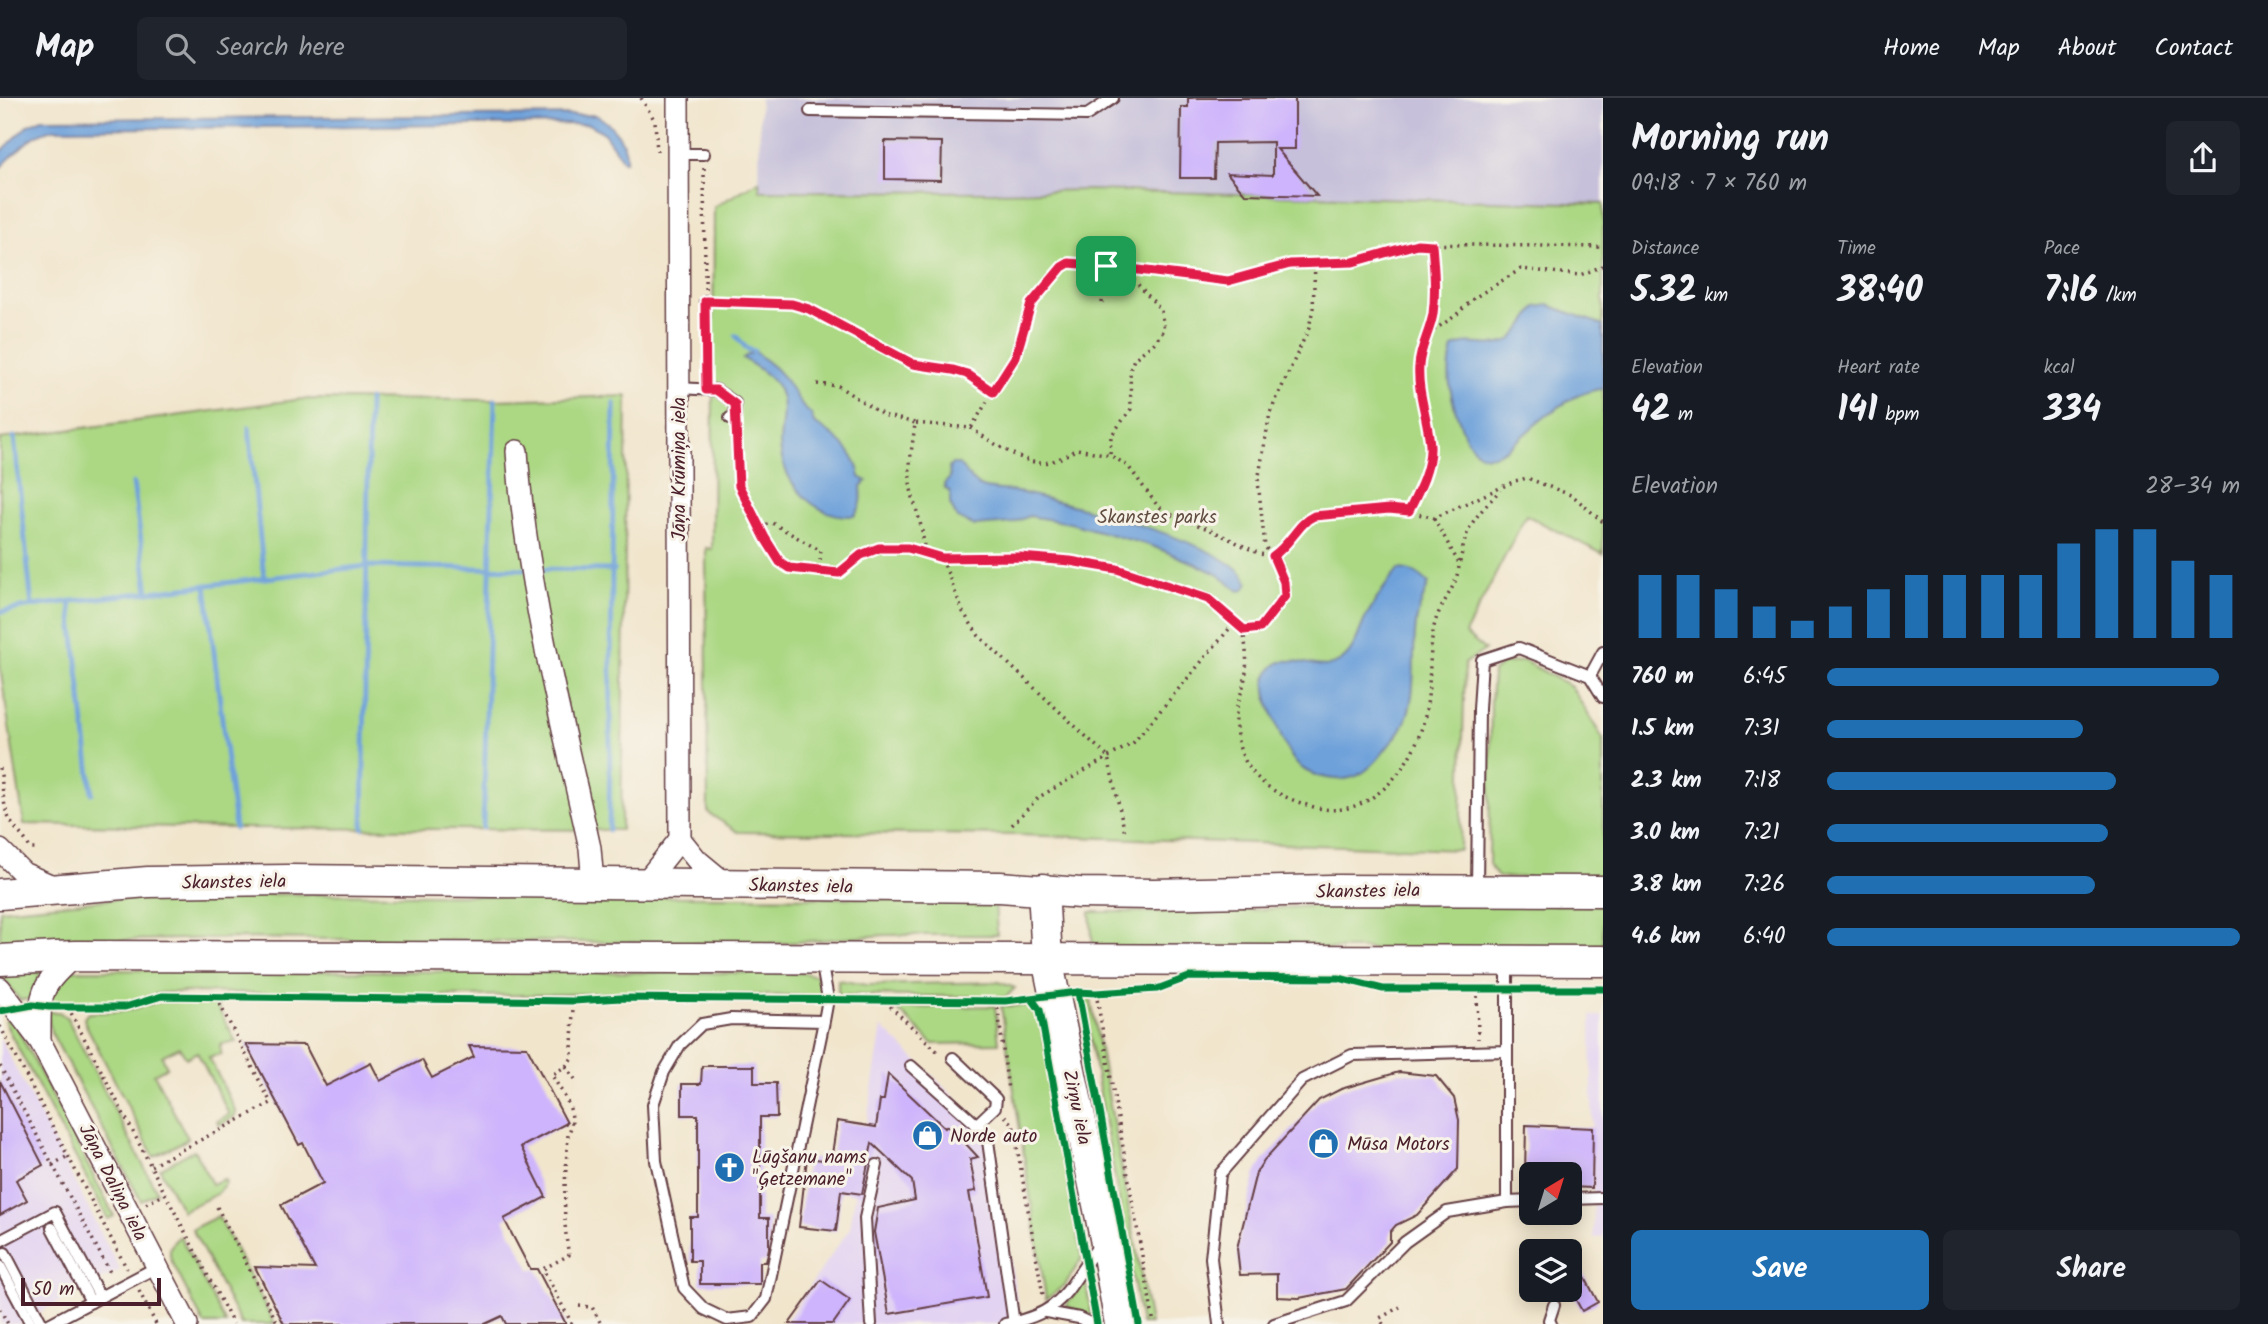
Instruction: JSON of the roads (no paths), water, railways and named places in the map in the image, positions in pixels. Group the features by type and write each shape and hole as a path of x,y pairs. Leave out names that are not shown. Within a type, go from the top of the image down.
{"main road":[{"name":"Skanstes iela","path":"0,894 148,882 289,880 1043,889 1140,894 1477,889 1603,891"},
{"name":"Zirņu iela","path":"1043,889 1046,959 1105,1238 1120,1324"},
{"path":"0,960 75,956 1046,959 1507,975 1603,961"}],"street":[{"name":"Jāņa Krūmiņa iela","path":"678,98 667,155 678,388 680,839"},
{"path":"517,451 520,492 534,587 590,848 593,883"},
{"path":"645,883 680,839 697,860 726,884"},
{"path":"15,853 23,873 57,888"},
{"name":"Jāņa Daliņa iela","path":"40,1041 42,991 52,975 75,956"},
{"name":"Jāņa Daliņa iela","path":"0,988 40,1041 187,1324"}],"lane":[{"path":"810,111 1087,115 1113,98"},
{"path":"667,155 704,155"},
{"path":"678,388 716,390 735,404 733,418"},
{"path":"1477,889 1482,660 1519,649 1590,676 1603,697"},
{"path":"1590,676 1603,652"},
{"path":"821,958 828,999 824,1021 766,1299 752,1317 727,1320 704,1309 684,1287 656,1161 653,1105 664,1072 680,1045 702,1024 732,1019 824,1021"},
{"path":"1507,975 1507,1202"},
{"path":"1219,1324 1211,1258 1220,1174 1302,1080 1352,1055 1507,1051"},
{"path":"953,1058 996,1099 995,1107 976,1125"},
{"path":"911,1066 986,1134 1011,1323 1046,1312 1065,1294 1105,1238"},
{"path":"871,1324 865,1218 877,1165"},
{"path":"1582,1199 1603,1198"},
{"path":"1274,1324 1346,1301 1405,1242 1447,1212 1519,1202"},
{"path":"0,1241 55,1212 96,1299"},
{"path":"52,1228 96,1299"},
{"path":"5,1253 42,1324"},
{"path":"0,1266 31,1324"},
{"path":"49,1324 157,1267"},
{"path":"1551,1324 1549,1320 1554,1305"},
{"path":"1046,1312 1079,1318 1092,1324"}],"water":[{"path":"596,115 608,123 622,140 626,161 623,161 603,132 588,124 54,129 31,139 0,168 0,153 28,125 42,119"},
{"path":"1548,305 1603,325 1603,389 1587,392 1565,403 1501,452 1490,456 1479,454 1470,444 1454,407 1449,378 1453,348 1467,343 1491,345 1506,342 1516,335 1537,307"},
{"path":"754,351 786,380 803,407 811,414 814,423 837,439 849,452 860,477 867,481 861,486 861,502 854,516 826,511 803,495 794,484 782,458 780,444 783,410 779,390 773,380 743,358"},
{"path":"952,464 958,464 974,482 984,488 1012,491 1065,503 1179,539 1212,553 1236,568 1248,583 1244,590 1239,591 1219,575 1152,546 1070,523 1029,516 1013,523 975,526 957,518 950,504 950,492 944,484 950,478 949,468"},
{"path":"1399,569 1415,573 1429,583 1417,618 1413,688 1408,715 1402,728 1379,758 1357,776 1340,779 1310,773 1296,763 1280,734 1267,695 1268,674 1282,661 1320,666 1339,662 1344,658 1352,648 1373,605"}],"waterway":[{"path":"736,336 747,349 754,351"},
{"path":"363,828 369,400"},
{"path":"483,828 495,400"},
{"path":"609,830 614,403"},
{"path":"249,427 264,578"},
{"path":"14,437 32,606"},
{"path":"133,483 148,592"},
{"path":"0,612 367,566 526,569"},
{"path":"536,569 614,570"},
{"path":"206,585 235,828"},
{"path":"70,601 92,793"}],"place":[{"name":"Norde auto","path":"927,1135"},
{"name":"Mūsa Motors","path":"1324,1143"},
{"name":"Lūgšanu nams \"Ģetzemane\"","path":"729,1167"}],"park label":[{"name":"Skanstes parks","path":"1157,516"}]}
